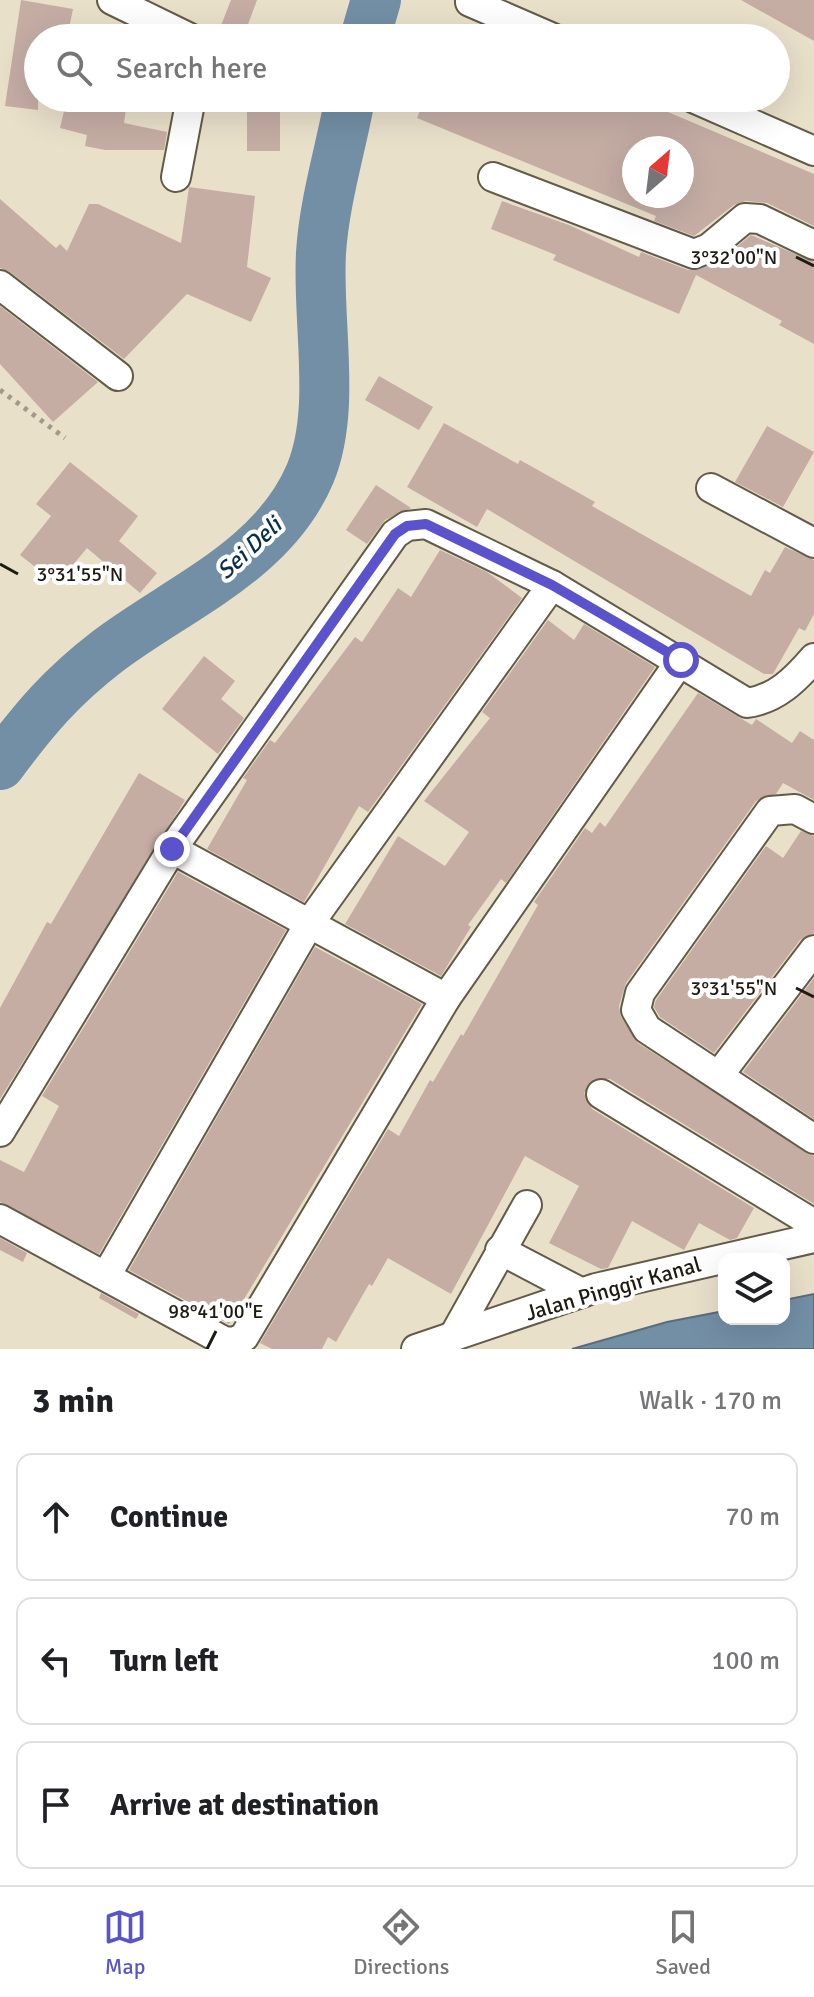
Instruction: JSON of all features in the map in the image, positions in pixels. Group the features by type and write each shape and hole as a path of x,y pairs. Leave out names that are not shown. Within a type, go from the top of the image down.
{"street":[{"path":"112,0 161,24"},
{"path":"470,2 521,24"},
{"path":"176,177 188,112"},
{"path":"725,112 814,151"},
{"path":"493,177 694,254 709,248 745,218 760,219 814,245"},
{"path":"0,285 118,376"},
{"path":"711,488 814,543"},
{"path":"0,1132 172,849 395,534 407,526 426,524 552,585 681,660 747,703 762,700 794,682 814,658"},
{"path":"106,1276 309,924 552,585"},
{"path":"0,1219 224,1341 234,1342 244,1337 446,998 681,660"},
{"path":"814,819 795,809 770,811 640,993 636,1010 647,1029 814,1139"},
{"path":"172,849 446,998"},
{"path":"719,1075 814,950"},
{"path":"601,1094 814,1224"},
{"path":"453,1337 527,1205"},
{"name":"Jalan Pinggir Kanal","path":"416,1349 582,1293 660,1271 814,1238"},
{"path":"500,1250 582,1293"}],"path":[{"path":"0,390 65,438"}],"water":[{"path":"814,1294 814,1349 572,1349 667,1322 718,1312 718,1325 790,1325 790,1299"}],"building":[{"path":"21,0 73,9 70,24 24,24 24,108 5,106"},
{"path":"231,0 257,0 248,24 222,24"},
{"path":"741,0 814,0 814,41 790,28 790,24 784,24"},
{"path":"64,112 126,112 124,123 167,132 164,150 105,150 85,146 87,135 60,128"},
{"path":"247,112 280,112 280,151 247,151"},
{"path":"419,112 668,112 814,174 814,226 767,203 746,201 734,205 694,236 654,221 656,216 636,208 694,208 694,136 622,136 622,202 417,118"},
{"path":"189,187 255,196 247,267 271,278 251,322 187,294 124,359 10,272 0,268 0,199 56,248 60,244 67,251 89,204 98,204 181,243"},
{"path":"502,201 569,225 639,257 641,252 688,270 716,264 751,235 814,262 814,344 779,325 782,321 696,275 679,314 553,260 556,255 491,229"},
{"path":"0,306 98,382 53,422 0,364"},
{"path":"379,376 433,407 419,430 365,400"},
{"path":"444,423 518,464 520,460 595,502 592,506 751,596 765,570 770,573 785,547 814,560 814,614 805,631 799,628 773,674 764,674 487,509 477,527 407,487"},
{"path":"767,426 814,452 783,507 735,482"},
{"path":"70,462 138,516 119,541 157,573 140,593 87,548 57,584 20,555 51,516 36,504"},
{"path":"376,485 411,508 385,520 367,544 346,530"},
{"path":"440,550 487,572 522,598 368,812 359,806 304,902 207,849 247,780 243,778 270,740 275,743 355,637 362,642 398,588 411,597"},
{"path":"548,620 574,640 584,624 655,667 506,883 501,879 468,925 471,927 441,976 345,924 398,836 445,866 469,832 424,801 490,718 482,712"},
{"path":"204,656 235,681 221,699 244,718 218,754 162,709"},
{"path":"698,693 752,725 756,719 792,743 800,731 814,740 814,800 783,783 776,794 756,801 626,983 619,1006 621,1017 638,1043 814,1156 814,1204 610,1079 594,1079 584,1093 592,1109 754,1208 737,1238 730,1240 699,1223 684,1250 632,1221 608,1268 601,1269 549,1243 579,1186 525,1156 451,1294 388,1258 372,1286 369,1284 336,1342 328,1337 322,1349 272,1349 260,1343 388,1129 399,1136 430,1080 433,1082 461,1034 463,1036 538,905 534,902 585,828 592,833 600,822 605,827"},
{"path":"139,773 185,800 0,1099 0,1008 47,922 51,924"},
{"path":"801,831 814,836 814,933 800,940 714,1053 660,1017 654,1007 656,1000 766,846 783,858"},
{"path":"178,872 286,930 99,1254 0,1202 0,1160 24,1172 59,1106 42,1096"},
{"path":"315,947 422,1004 229,1324 129,1270"},
{"path":"814,978 814,1119 743,1072"},
{"path":"0,1238 27,1253 23,1262 0,1250"},
{"path":"101,1293 139,1314 136,1319 99,1298"}],"waterway":[{"name":"Sei Deli","path":"369,24 376,0"},
{"name":"Sei Deli","path":"0,765 50,704 91,664 221,575 273,531 294,504 310,474 323,422 321,253 329,195 347,112"}],"route":[{"path":"172,849 395,534 407,526 426,524 552,585 681,660"}]}
